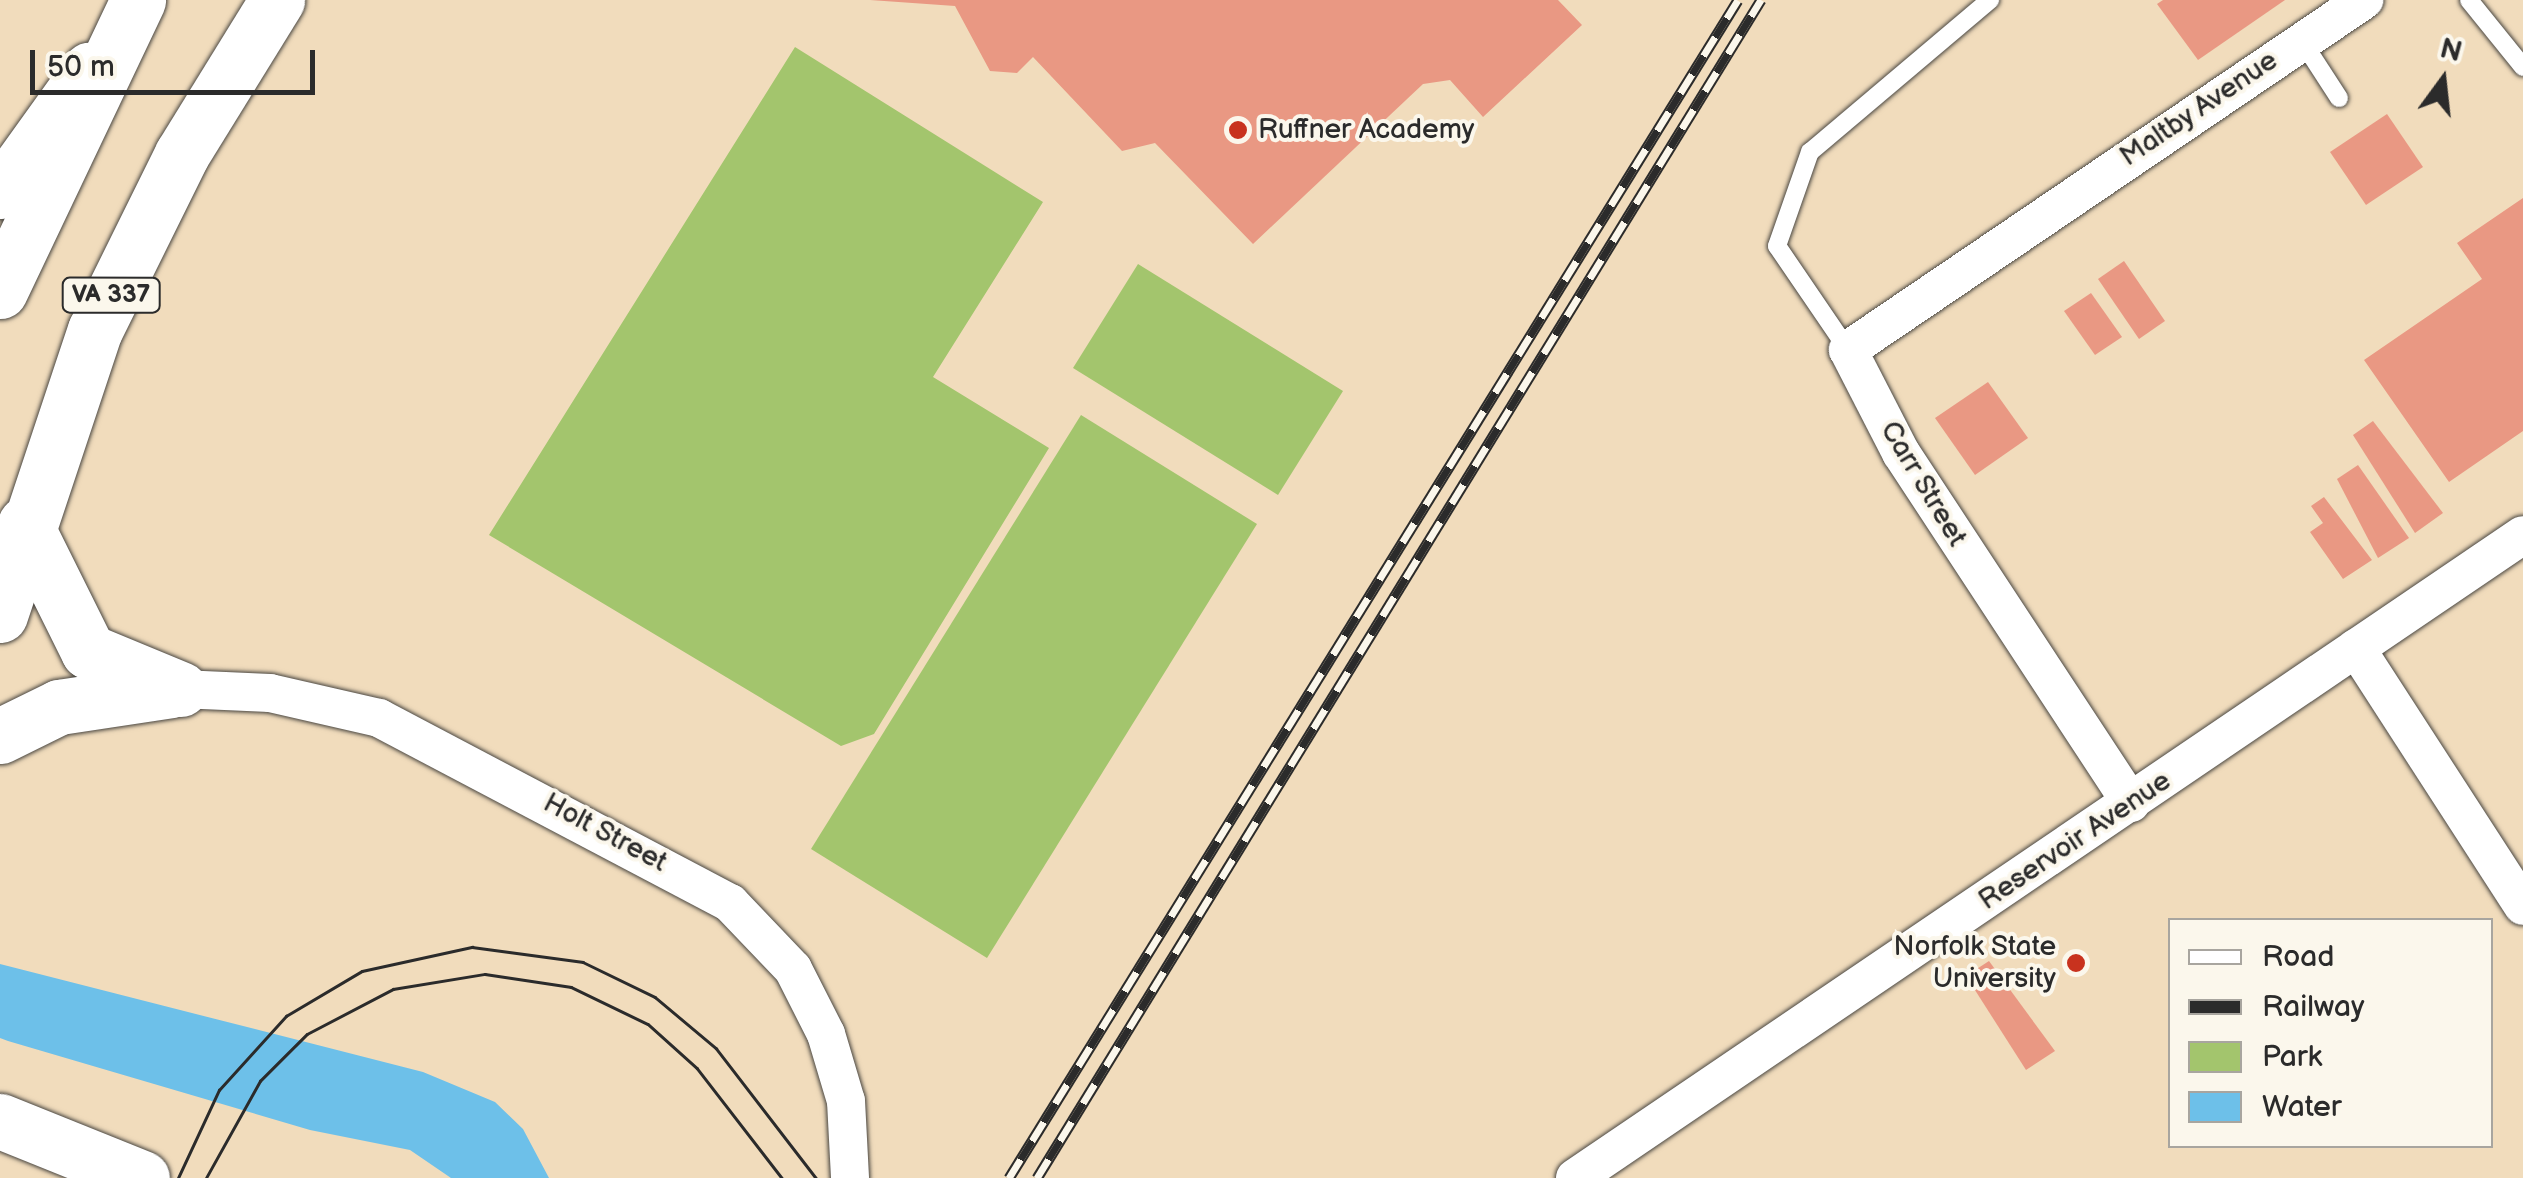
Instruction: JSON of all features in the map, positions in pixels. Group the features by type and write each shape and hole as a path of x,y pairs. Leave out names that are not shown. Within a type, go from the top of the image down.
{"highway":[{"name":"VA 337","path":"0,615 25,524 124,266 277,0"},
{"path":"0,291 134,6"},
{"path":"25,524 88,651 180,689"},
{"path":"0,736 59,707 180,689"},
{"path":"0,1121 142,1178"}],"main road":[{"path":"0,193 134,6"}],"street":[{"name":"Maltby Avenue","path":"1848,350 2364,0"},
{"name":"Carr Street","path":"1848,350 1910,468 2131,804"},
{"name":"Reservoir Avenue","path":"1575,1178 2523,535"},
{"path":"2356,648 2523,906"},
{"name":"Holt Street","path":"180,689 270,693 379,718 730,903 794,969 826,1034 846,1101 850,1178"}],"lane":[{"path":"1848,350 1777,246 1810,152 1990,0"},
{"path":"2469,0 2523,67"},
{"path":"2301,41 2338,98"}],"green space":[{"path":"795,47 1043,202 933,377 1049,448 874,734 841,746 489,535"},
{"path":"1138,264 1343,391 1278,495 1073,368"},
{"path":"1081,415 1257,524 987,958 811,849"}],"water":[{"path":"0,964 423,1072 495,1102 523,1129 549,1178 451,1178 410,1150 310,1130 0,1038"}],"building":[{"name":"Ruffner Academy","path":"870,0 1558,0 1582,25 1483,117 1450,80 1423,84 1253,244 1155,143 1122,151 1033,57 1017,73 990,71 955,6"},
{"path":"2163,0 2285,0 2198,60 2157,4"},
{"path":"2387,114 2423,167 2366,205 2330,152"},
{"path":"2523,198 2523,431 2449,482 2364,360 2482,279 2457,243"},
{"path":"2124,261 2165,321 2139,339 2098,279"},
{"path":"2091,293 2122,337 2095,355 2064,311"},
{"path":"1988,382 2028,438 1975,475 1935,418"},
{"path":"2373,421 2443,513 2415,533 2353,435"},
{"path":"2358,465 2409,538 2378,558 2337,479"},
{"path":"2324,497 2372,560 2343,579 2310,532 2323,523 2311,506"},
{"path":"1989,961 2055,1051 2026,1070 1966,976"}],"tram line":[{"path":"178,1178 219,1090 286,1016 362,971 472,947 583,962 655,997 716,1048 816,1178"},
{"path":"206,1178 260,1081 307,1034 393,989 485,974 571,987 648,1024 697,1068 782,1178"}],"railway":[{"path":"1009,1178 1738,0"},
{"path":"1037,1178 1761,0"}],"place":[{"name":"Ruffner Academy","path":"1238,130"},
{"name":"Norfolk State University","path":"2076,963"}]}
